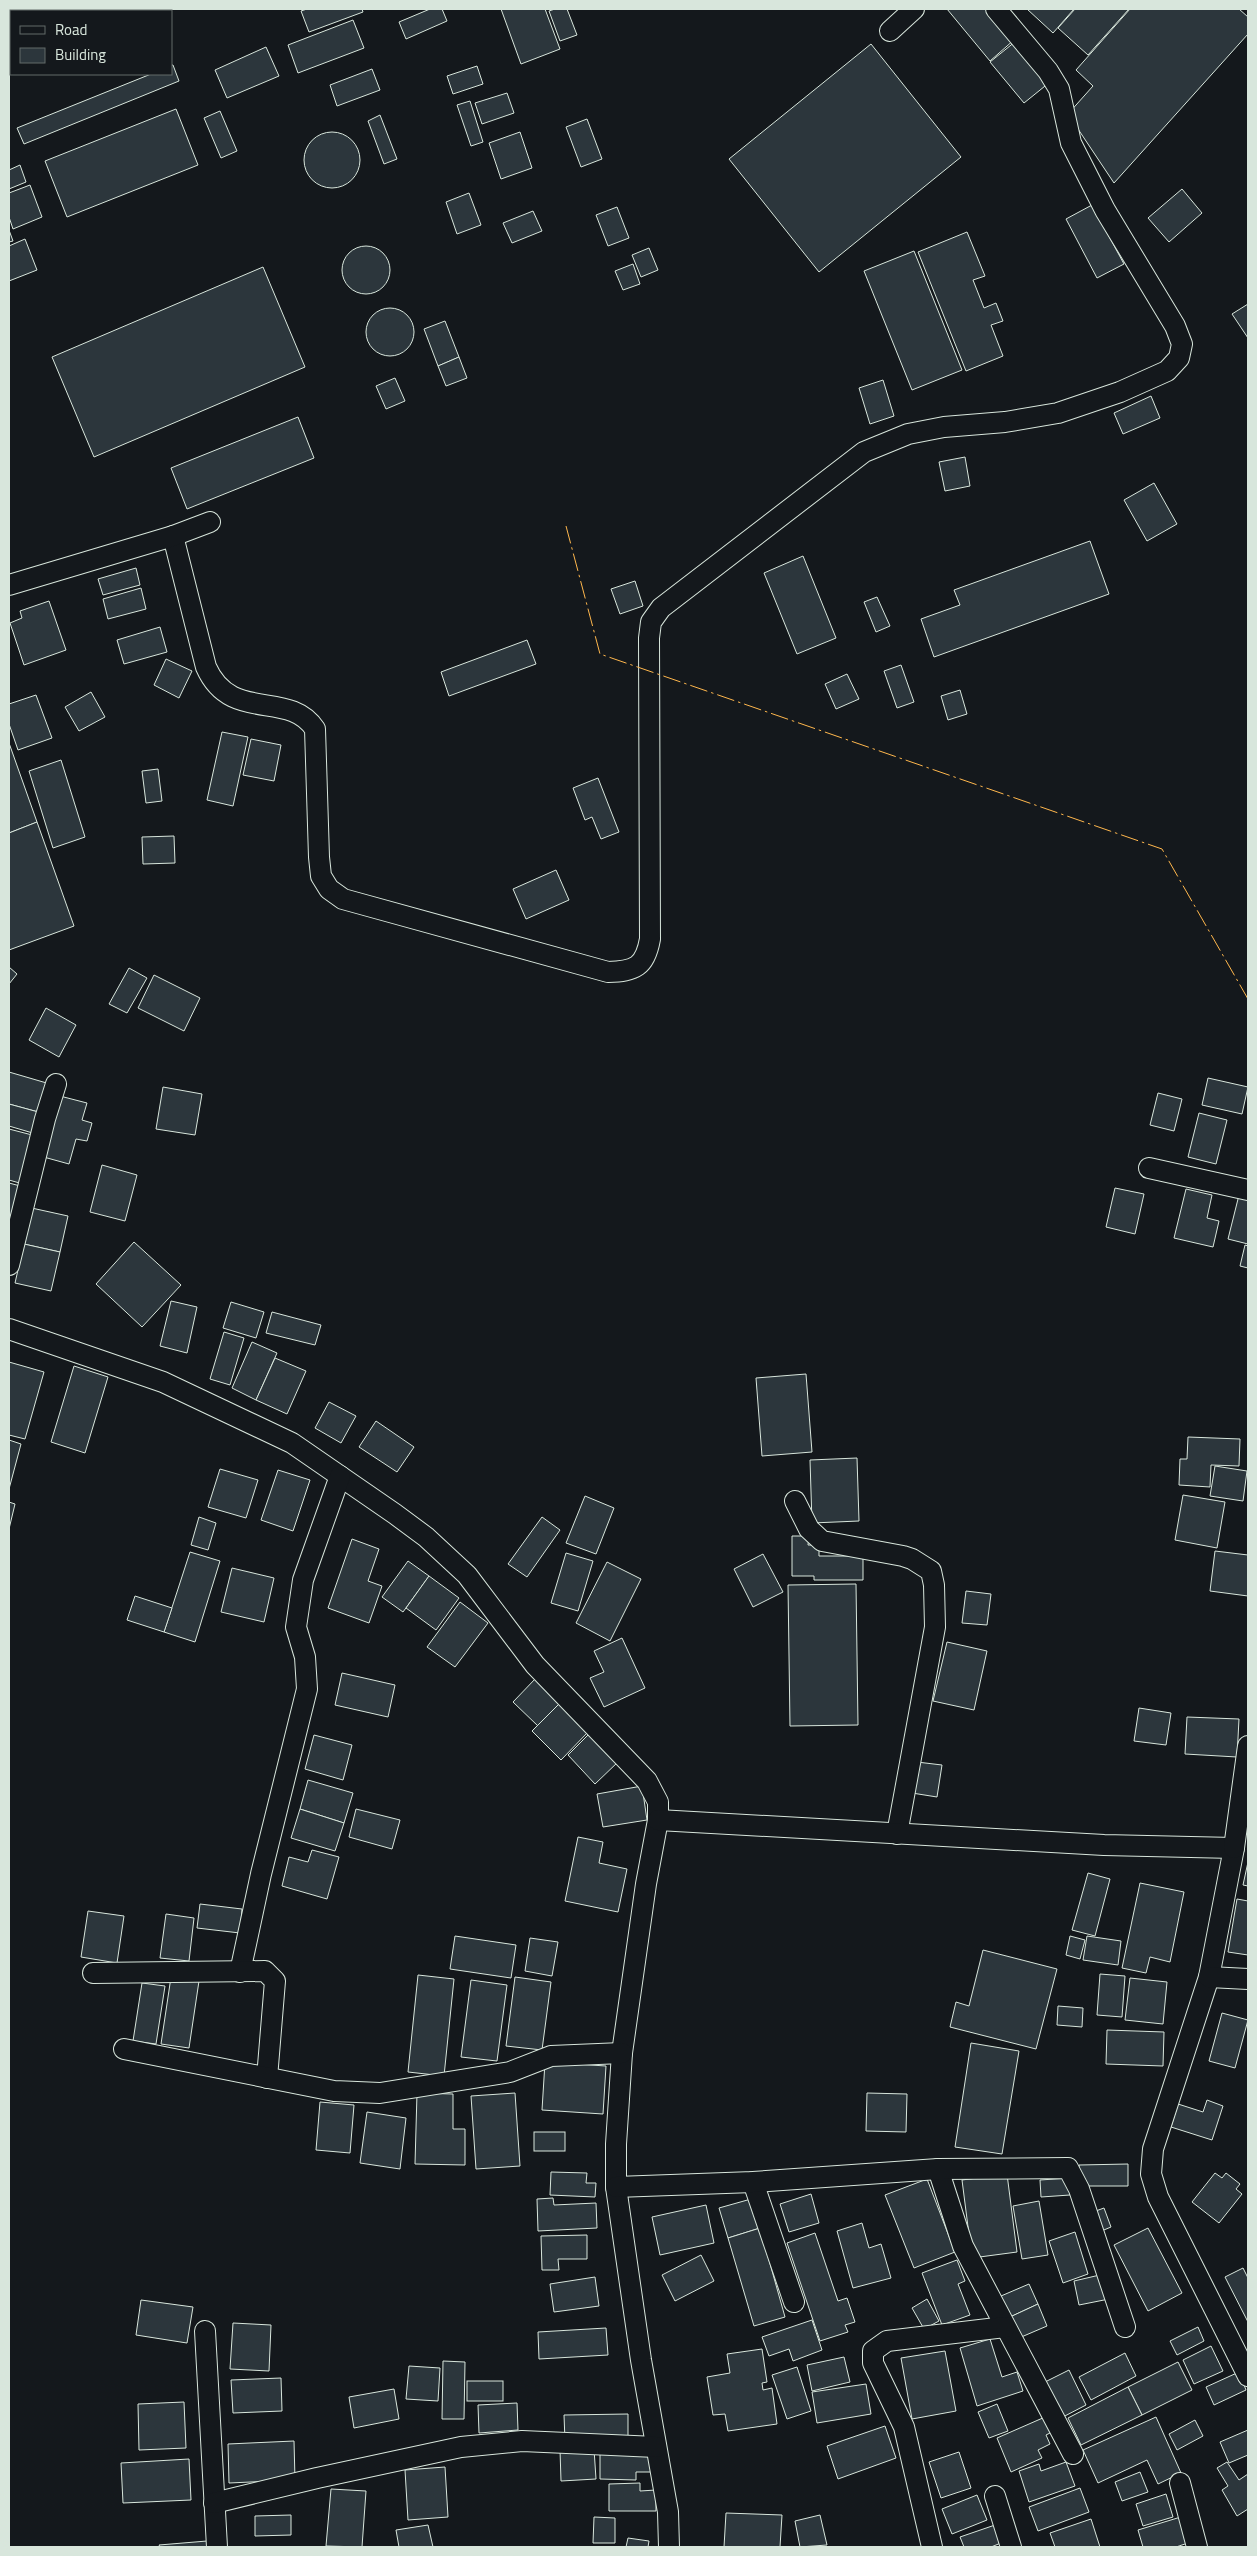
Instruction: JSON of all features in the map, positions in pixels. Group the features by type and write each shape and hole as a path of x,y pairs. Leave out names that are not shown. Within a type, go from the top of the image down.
{"street":[{"path":"890,31 914,9"},
{"path":"173,536 206,667 212,682 224,694 245,702 297,714 309,720 315,729 318,857 321,876 329,889 344,899 388,913 608,972 628,971 640,965 647,953 650,939 649,638 651,622 661,608 864,452 908,434 944,427 1006,422 1058,413 1120,392 1167,371 1179,358 1182,344 1175,326 1105,210 1071,143 1059,89 1048,71 996,9"},
{"path":"9,585 173,536 210,522"},
{"path":"9,1265 45,1120 56,1084"},
{"path":"1149,1168 1248,1190"},
{"path":"9,1329 164,1382 292,1443 340,1476 426,1537 467,1575 535,1666 647,1780 658,1802 658,1820 646,1884 622,2053 616,2144 616,2187 656,2447 668,2512 669,2547"},
{"path":"240,1972 261,1874 307,1690 305,1657 296,1627 303,1580 340,1476"},
{"path":"795,1501 809,1529 822,1541 903,1556 912,1559 931,1571 934,1585 935,1627 897,1834"},
{"path":"1248,1746 1234,1848 1209,1978 1153,2149 1151,2174 1158,2197 1248,2376"},
{"path":"658,1820 1104,1845 1234,1848"},
{"path":"93,1973 265,1971 275,1981 267,2078"},
{"path":"1209,1978 1248,1979"},
{"path":"124,2049 334,2092 380,2093 510,2072 551,2056 622,2053"},
{"path":"616,2187 753,2182 938,2169 1068,2168 1079,2189 1125,2327"},
{"path":"938,2169 963,2246 1073,2454"},
{"path":"753,2182 794,2302"},
{"path":"932,2547 904,2427 873,2363 874,2351 887,2341 1005,2328"},
{"path":"205,2331 217,2547"},
{"path":"214,2503 317,2478 461,2447 522,2441 656,2447"},
{"path":"1180,2483 1197,2547"},
{"path":"995,2496 1011,2547"}],"building":[{"path":"307,9 362,9 363,12 309,32 301,11"},
{"path":"430,9 442,9 447,21 406,39 399,22"},
{"path":"501,9 545,9 560,49 521,64"},
{"path":"567,9 577,35 560,41 549,11"},
{"path":"947,9 990,9 1015,39 990,61"},
{"path":"1027,9 1074,9 1053,33"},
{"path":"1075,9 1129,9 1088,55 1058,28"},
{"path":"1130,9 1239,9 1248,17 1248,34 1114,183 1068,114 1093,86 1076,70"},
{"path":"353,20 364,48 298,73 288,45"},
{"path":"1016,41 1050,82 1024,103 990,62"},
{"path":"871,44 961,157 819,272 729,159"},
{"path":"266,47 279,76 227,98 215,70"},
{"path":"172,65 179,81 24,144 17,128 149,75 172,75"},
{"path":"477,66 483,84 453,94 447,76"},
{"path":"372,69 380,90 337,106 330,85"},
{"path":"507,93 514,113 482,124 475,103"},
{"path":"470,101 483,142 471,146 457,105"},
{"path":"176,109 198,165 67,217 45,161"},
{"path":"220,111 237,151 221,158 204,118"},
{"path":"380,115 397,159 384,164 368,121"},
{"path":"587,119 602,159 581,167 566,127"},
{"path":"332,132 347,137 355,145 360,160 355,175 347,183 332,188 317,183 309,175 304,160 309,145 317,137"},
{"path":"520,132 532,168 501,179 489,143"},
{"path":"20,165 26,182 9,189 9,170"},
{"path":"30,185 42,217 13,229 9,217 9,193"},
{"path":"1182,189 1202,213 1169,242 1148,218"},
{"path":"469,193 481,225 457,234 446,202"},
{"path":"1092,205 1124,264 1097,278 1066,219"},
{"path":"617,207 629,238 608,246 596,215"},
{"path":"533,211 542,231 512,243 503,223"},
{"path":"9,230 13,241 9,242"},
{"path":"967,232 985,276 973,280 984,308 996,303 1003,321 991,325 1003,356 966,371 918,252"},
{"path":"25,239 37,270 9,281 9,246"},
{"path":"361,246 371,246 383,253 390,265 390,275 383,287 371,294 361,294 353,290 346,283 342,275 342,265 346,257 353,250"},
{"path":"649,248 658,270 641,277 632,255"},
{"path":"914,251 962,370 912,390 864,271"},
{"path":"633,264 640,284 623,290 615,271"},
{"path":"263,267 305,367 94,457 52,357"},
{"path":"1248,304 1248,338 1232,314"},
{"path":"385,308 395,308 407,315 414,327 414,337 407,349 395,356 385,356 377,352 370,345 366,337 366,327 370,319 377,312"},
{"path":"445,321 459,357 438,366 424,329"},
{"path":"459,357 467,378 446,386 438,366"},
{"path":"395,378 405,401 386,409 376,386"},
{"path":"883,380 894,416 870,424 859,388"},
{"path":"1151,396 1160,418 1123,434 1114,413"},
{"path":"298,417 314,458 187,509 171,468"},
{"path":"965,457 970,486 945,491 939,462"},
{"path":"1154,483 1177,524 1147,541 1124,500"},
{"path":"1090,541 1109,594 934,657 921,619 960,605 954,590"},
{"path":"803,556 836,638 797,654 764,573"},
{"path":"136,568 140,585 103,595 98,579"},
{"path":"635,581 643,606 620,614 611,589"},
{"path":"141,588 146,609 108,619 103,599"},
{"path":"877,597 890,626 876,632 864,602"},
{"path":"49,601 66,650 24,665 10,623 22,618 20,611"},
{"path":"160,627 167,652 124,664 117,640"},
{"path":"527,640 536,664 449,696 441,672"},
{"path":"166,659 192,671 179,698 154,685"},
{"path":"901,665 914,702 897,708 884,671"},
{"path":"847,674 859,699 836,709 825,684"},
{"path":"960,690 967,714 948,720 941,696"},
{"path":"91,692 105,717 79,731 65,707"},
{"path":"36,695 52,738 18,750 9,724 9,704"},
{"path":"222,732 248,737 233,806 207,800"},
{"path":"251,739 281,745 274,781 243,775"},
{"path":"9,743 37,822 9,833"},
{"path":"61,760 85,837 53,848 29,771"},
{"path":"158,769 162,801 146,803 142,771"},
{"path":"598,778 619,832 601,839 592,817 585,820 573,788"},
{"path":"37,822 74,926 9,950 9,833"},
{"path":"174,836 175,863 143,864 142,837"},
{"path":"556,870 569,900 526,919 513,889"},
{"path":"9,967 17,974 9,984"},
{"path":"129,968 147,978 127,1013 109,1004"},
{"path":"154,975 200,998 184,1031 138,1008"},
{"path":"46,1008 76,1025 59,1057 29,1040"},
{"path":"9,1072 50,1084 42,1113 9,1104"},
{"path":"1208,1078 1248,1087 1242,1114 1202,1105"},
{"path":"163,1087 202,1094 195,1135 156,1129"},
{"path":"1158,1093 1182,1099 1174,1131 1150,1125"},
{"path":"56,1095 87,1103 82,1120 92,1123 87,1141 76,1139 69,1164 40,1156"},
{"path":"9,1104 42,1113 36,1134 9,1126"},
{"path":"1199,1113 1227,1120 1216,1164 1188,1157"},
{"path":"9,1129 36,1136 23,1184 9,1180"},
{"path":"102,1165 137,1175 125,1221 90,1212"},
{"path":"9,1183 24,1187 15,1224 9,1222"},
{"path":"1115,1188 1144,1194 1135,1234 1106,1227"},
{"path":"1186,1189 1212,1195 1207,1218 1219,1221 1213,1247 1174,1238"},
{"path":"1239,1195 1248,1197 1248,1244 1228,1239"},
{"path":"27,1207 68,1216 60,1252 19,1243"},
{"path":"134,1242 181,1285 142,1327 96,1284"},
{"path":"24,1244 60,1252 51,1291 15,1283"},
{"path":"1245,1245 1248,1246 1248,1268 1240,1266"},
{"path":"171,1301 197,1307 187,1353 160,1346"},
{"path":"231,1302 264,1312 256,1338 223,1328"},
{"path":"272,1312 321,1325 315,1345 266,1333"},
{"path":"224,1332 244,1338 230,1385 210,1379"},
{"path":"252,1342 277,1353 256,1400 232,1388"},
{"path":"275,1358 306,1371 287,1414 256,1400"},
{"path":"9,1362 44,1372 25,1439 9,1435"},
{"path":"74,1366 108,1377 85,1453 51,1442"},
{"path":"806,1374 812,1452 762,1456 756,1378"},
{"path":"329,1402 356,1416 341,1443 315,1428"},
{"path":"376,1421 414,1447 397,1472 359,1447"},
{"path":"1188,1437 1240,1439 1239,1466 1211,1465 1210,1487 1179,1485 1180,1459 1187,1459"},
{"path":"9,1440 21,1444 9,1489"},
{"path":"857,1458 859,1521 812,1523 810,1460"},
{"path":"1215,1466 1247,1471 1243,1501 1210,1496"},
{"path":"220,1469 258,1480 246,1518 208,1507"},
{"path":"278,1470 310,1480 293,1531 261,1520"},
{"path":"1183,1495 1225,1502 1217,1548 1175,1540"},
{"path":"585,1496 614,1508 596,1554 566,1543"},
{"path":"9,1502 15,1504 9,1529"},
{"path":"199,1517 216,1523 208,1550 191,1545"},
{"path":"542,1517 560,1530 527,1577 508,1564"},
{"path":"792,1536 809,1536 808,1545 819,1545 819,1556 863,1556 863,1580 814,1580 814,1576 792,1576"},
{"path":"352,1539 379,1549 368,1581 382,1586 369,1623 328,1608"},
{"path":"1215,1551 1248,1555 1248,1596 1210,1591"},
{"path":"190,1552 220,1561 195,1642 164,1632"},
{"path":"566,1553 593,1561 578,1611 551,1603"},
{"path":"763,1554 783,1592 753,1607 734,1569"},
{"path":"408,1561 429,1576 403,1612 382,1597"},
{"path":"607,1562 641,1579 610,1641 576,1623"},
{"path":"232,1568 274,1578 264,1622 221,1612"},
{"path":"429,1576 459,1598 436,1630 406,1608"},
{"path":"856,1584 858,1725 790,1726 788,1585"},
{"path":"966,1591 991,1594 987,1625 962,1623"},
{"path":"135,1596 172,1608 164,1632 127,1620"},
{"path":"460,1602 488,1623 455,1667 427,1647"},
{"path":"622,1638 645,1688 604,1707 590,1678 604,1672 594,1651"},
{"path":"947,1642 987,1651 974,1710 933,1701"},
{"path":"342,1673 395,1685 388,1717 335,1705"},
{"path":"536,1678 561,1702 538,1726 513,1702"},
{"path":"561,1702 589,1731 561,1760 532,1731"},
{"path":"1139,1708 1171,1713 1166,1745 1134,1741"},
{"path":"1187,1717 1239,1719 1237,1757 1185,1754"},
{"path":"591,1732 619,1761 595,1784 568,1755"},
{"path":"314,1735 352,1745 343,1780 305,1769"},
{"path":"917,1762 942,1765 937,1797 912,1793"},
{"path":"308,1780 353,1793 344,1823 300,1809"},
{"path":"642,1786 647,1820 603,1827 597,1794"},
{"path":"300,1809 344,1823 335,1851 291,1838"},
{"path":"356,1809 400,1820 392,1849 349,1837"},
{"path":"578,1837 603,1842 599,1863 627,1869 618,1912 565,1901"},
{"path":"312,1850 339,1857 327,1899 282,1886 289,1857 308,1862"},
{"path":"1248,1862 1248,1886 1243,1885"},
{"path":"1088,1873 1110,1879 1095,1936 1072,1930"},
{"path":"1140,1883 1184,1892 1170,1962 1150,1957 1146,1973 1122,1968"},
{"path":"1237,1899 1248,1901 1248,1955 1228,1952"},
{"path":"200,1904 242,1909 240,1933 197,1928"},
{"path":"88,1911 124,1916 117,1963 81,1957"},
{"path":"166,1914 194,1918 189,1961 160,1958"},
{"path":"455,1936 516,1945 511,1978 450,1969"},
{"path":"1070,1936 1085,1940 1080,1959 1066,1955"},
{"path":"1087,1936 1121,1941 1118,1965 1083,1960"},
{"path":"530,1938 558,1942 552,1976 525,1971"},
{"path":"983,1950 1057,1969 1036,2049 950,2027 956,2002 969,2006"},
{"path":"1100,1974 1125,1976 1122,2017 1097,2015"},
{"path":"418,1975 454,1979 444,2076 408,2072"},
{"path":"171,1977 199,1981 189,2048 161,2044"},
{"path":"515,1977 551,1982 542,2050 506,2046"},
{"path":"1130,1978 1167,1982 1163,2024 1125,2020"},
{"path":"471,1980 507,1985 497,2061 461,2057"},
{"path":"142,1983 165,1986 156,2044 133,2041"},
{"path":"1058,2006 1083,2008 1082,2027 1057,2025"},
{"path":"1222,2013 1248,2020 1235,2068 1209,2061"},
{"path":"1107,2030 1164,2032 1163,2066 1106,2064"},
{"path":"971,2043 1019,2051 1002,2154 955,2147"},
{"path":"545,2062 606,2066 603,2114 542,2110"},
{"path":"417,2093 453,2094 453,2129 465,2129 465,2165 415,2164"},
{"path":"515,2093 520,2166 476,2169 471,2096"},
{"path":"867,2093 907,2094 906,2132 866,2131"},
{"path":"1207,2100 1223,2106 1212,2140 1171,2127 1178,2104 1203,2112"},
{"path":"320,2102 354,2105 350,2153 316,2150"},
{"path":"367,2112 406,2118 400,2169 360,2163"},
{"path":"534,2132 565,2132 565,2151 534,2151"},
{"path":"1128,2164 1128,2186 1079,2186 1079,2165"},
{"path":"551,2172 587,2173 586,2183 596,2183 595,2197 550,2195"},
{"path":"1215,2173 1222,2178 1226,2173 1240,2184 1236,2189 1242,2194 1219,2223 1192,2202"},
{"path":"1007,2174 1017,2252 972,2258 962,2180"},
{"path":"1069,2178 1070,2195 1041,2197 1040,2180"},
{"path":"927,2179 955,2252 914,2268 885,2195"},
{"path":"811,2194 819,2223 789,2232 780,2204"},
{"path":"553,2198 554,2205 596,2203 597,2228 538,2231 537,2199"},
{"path":"751,2199 760,2228 728,2238 719,2208"},
{"path":"1039,2201 1048,2255 1022,2259 1013,2206"},
{"path":"706,2205 714,2243 660,2255 652,2217"},
{"path":"1104,2208 1111,2227 1099,2232 1093,2212"},
{"path":"862,2223 869,2248 881,2244 891,2278 853,2288 837,2231"},
{"path":"760,2228 785,2317 754,2326 728,2238"},
{"path":"1148,2228 1182,2293 1148,2311 1114,2245"},
{"path":"1075,2232 1088,2274 1063,2283 1049,2241"},
{"path":"815,2233 838,2301 847,2298 855,2322 845,2325 848,2332 820,2341 787,2243"},
{"path":"587,2235 587,2259 558,2259 559,2270 542,2270 541,2236"},
{"path":"701,2255 714,2281 675,2301 662,2275"},
{"path":"957,2260 965,2281 958,2284 970,2315 942,2325 922,2273"},
{"path":"1243,2268 1248,2278 1248,2322 1225,2277"},
{"path":"1104,2274 1109,2299 1079,2305 1074,2281"},
{"path":"595,2277 599,2306 554,2312 550,2284"},
{"path":"1029,2284 1038,2304 1010,2317 1001,2296"},
{"path":"927,2299 939,2321 924,2329 912,2308"},
{"path":"141,2300 193,2307 187,2343 136,2335"},
{"path":"1038,2304 1047,2326 1019,2338 1010,2317"},
{"path":"812,2320 822,2350 793,2361 789,2349 769,2356 762,2337"},
{"path":"233,2323 271,2325 269,2371 230,2369"},
{"path":"1198,2327 1204,2341 1177,2355 1170,2341"},
{"path":"606,2328 608,2355 539,2359 538,2332"},
{"path":"990,2339 1002,2377 1017,2372 1023,2391 977,2406 960,2348"},
{"path":"1211,2346 1223,2371 1194,2384 1183,2360"},
{"path":"762,2349 767,2382 762,2383 763,2390 772,2388 777,2424 728,2431 725,2414 713,2415 707,2377 730,2373 727,2354"},
{"path":"945,2351 956,2411 912,2419 901,2358"},
{"path":"1125,2353 1136,2376 1091,2400 1079,2377"},
{"path":"844,2357 850,2382 812,2391 807,2365"},
{"path":"443,2361 465,2362 464,2419 442,2419"},
{"path":"1178,2362 1192,2390 1142,2415 1128,2387"},
{"path":"409,2366 440,2368 438,2401 406,2399"},
{"path":"797,2367 811,2411 787,2419 772,2375"},
{"path":"1069,2370 1086,2405 1061,2418 1043,2383"},
{"path":"1239,2372 1246,2390 1214,2405 1206,2387"},
{"path":"281,2378 282,2411 233,2413 231,2380"},
{"path":"467,2381 503,2381 503,2401 467,2401"},
{"path":"866,2384 871,2414 817,2423 812,2392"},
{"path":"1128,2387 1142,2415 1081,2445 1068,2418"},
{"path":"394,2389 399,2419 354,2428 349,2397"},
{"path":"184,2402 186,2448 139,2450 138,2404"},
{"path":"517,2403 518,2430 479,2433 478,2405"},
{"path":"997,2404 1008,2431 989,2438 978,2412"},
{"path":"628,2414 628,2441 565,2441 564,2415"},
{"path":"1045,2417 1052,2432 1046,2435 1050,2444 1038,2450 1042,2458 1011,2472 997,2438"},
{"path":"1156,2417 1181,2473 1158,2484 1147,2460 1098,2483 1083,2450"},
{"path":"1195,2420 1203,2436 1177,2450 1169,2434"},
{"path":"885,2426 896,2458 838,2479 827,2446"},
{"path":"1248,2430 1248,2455 1229,2463 1220,2442"},
{"path":"294,2441 295,2480 229,2483 228,2444"},
{"path":"594,2449 596,2479 561,2481 560,2450"},
{"path":"959,2452 971,2488 941,2498 929,2462"},
{"path":"600,2453 652,2453 652,2472 636,2472 636,2480 600,2479"},
{"path":"189,2459 191,2500 123,2503 121,2463"},
{"path":"1066,2462 1075,2486 1029,2502 1019,2471 1039,2464 1041,2471"},
{"path":"1227,2462 1239,2480 1248,2474 1248,2509 1237,2516 1222,2490 1228,2486 1217,2468"},
{"path":"445,2467 448,2517 408,2520 405,2470"},
{"path":"1140,2472 1148,2492 1122,2501 1115,2482"},
{"path":"640,2483 640,2491 656,2490 656,2511 609,2511 609,2484"},
{"path":"1080,2488 1089,2512 1038,2531 1029,2507"},
{"path":"331,2489 366,2491 362,2547 326,2546"},
{"path":"1166,2494 1173,2517 1143,2526 1136,2504"},
{"path":"977,2495 987,2520 952,2534 942,2509"},
{"path":"726,2513 782,2515 780,2547 724,2547"},
{"path":"291,2515 291,2535 255,2536 255,2516"},
{"path":"820,2515 827,2545 800,2547 795,2521"},
{"path":"1184,2516 1191,2542 1176,2547 1143,2547 1138,2530"},
{"path":"594,2517 615,2518 615,2543 593,2543"},
{"path":"1091,2519 1100,2547 1055,2547 1050,2533"},
{"path":"428,2525 433,2547 399,2547 396,2530"},
{"path":"995,2525 1001,2543 991,2547 964,2547 960,2537"},
{"path":"628,2538 649,2541 648,2547 626,2547"},
{"path":"207,2541 207,2547 160,2547 159,2545"}],"power":[{"path":"566,526 600,654 1162,849 1248,999"}]}
